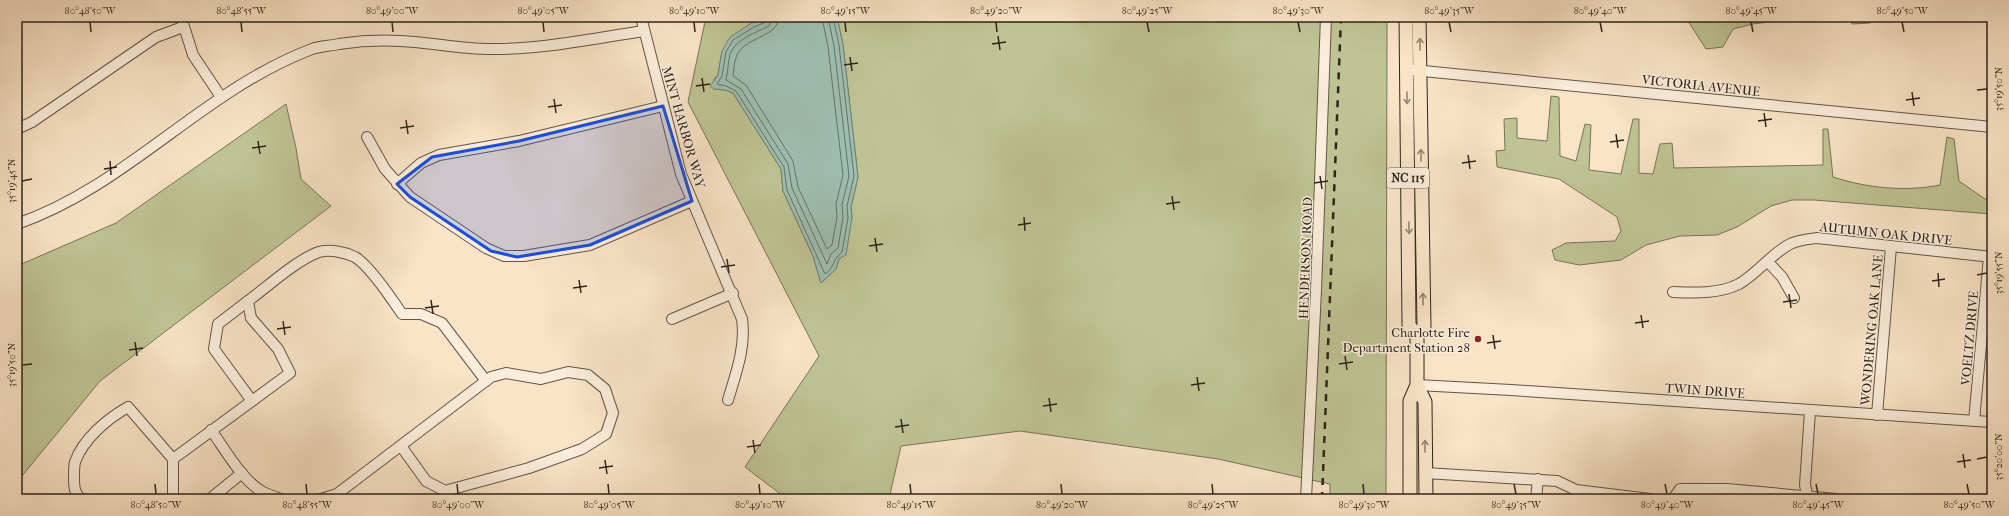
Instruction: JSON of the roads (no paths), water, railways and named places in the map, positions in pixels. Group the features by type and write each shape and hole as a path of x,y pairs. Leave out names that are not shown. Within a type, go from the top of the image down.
{"main road":[{"name":"NC 115","path":"1406,17 1413,70 1424,327 1417,336 1417,385 1410,401 1410,499"},
{"name":"NC 115","path":"1413,70 1420,17"},
{"name":"NC 115","path":"1417,385 1425,402 1426,499"}],"street":[{"name":"MINT HARBOR WAY","path":"641,17 677,160 692,201 741,314 744,336 742,354 728,400"},
{"name":"HENDERSON ROAD","path":"1306,499 1316,298 1326,17"},
{"path":"17,129 32,122 156,36 182,22 193,56 221,97"},
{"path":"17,224 45,215 75,200 221,97 266,69 314,48 355,42 401,40 450,47 496,49 531,47 644,31"},
{"name":"VICTORIA AVENUE","path":"1413,70 1992,127"},
{"path":"397,184 421,163 439,154 520,142 663,106"},
{"path":"367,137 383,165 397,184 424,207 486,248 498,254 510,257 590,245 692,201"},
{"name":"AUTUMN OAK DRIVE","path":"1673,292 1692,293 1725,289 1739,284 1790,244 1801,240 1817,238 1991,257"},
{"name":"WONDERING OAK LANE","path":"1877,415 1891,247"},
{"path":"252,401 214,349 218,324 299,263 319,252 337,251 356,257 380,282 402,314 421,314 442,323 486,381"},
{"name":"VOELTZ DRIVE","path":"1974,421 1991,257"},
{"path":"1768,262 1782,277 1794,298"},
{"path":"672,319 732,292"},
{"path":"172,460 290,373 278,349 251,318 248,301"},
{"path":"322,499 337,494 400,446 486,381 506,372 541,379 568,372 588,375 605,389 613,413 606,434 582,449 529,468 445,491 426,481 400,446"},
{"name":"TWIN DRIVE","path":"1417,385 1519,390 1810,411 1991,422"},
{"path":"81,499 76,494 74,485 75,463 80,452 95,432 128,407 172,460 174,499"},
{"path":"1808,498 1805,485 1810,411"},
{"path":"212,430 242,473 263,492 281,499"},
{"path":"210,499 242,473"},
{"path":"1425,473 1557,481 1576,490 1650,499"},
{"path":"1536,499 1538,480"},
{"path":"1673,499 1680,489 1727,489 1784,497 1836,499"}],"water":[{"path":"769,17 837,17 843,45 858,177 851,207 852,217 846,255 839,259 836,269 821,283 813,256 783,191 781,169 733,93 725,90 714,89 710,86 718,75 722,51 730,37 752,23"}],"railway":[{"path":"1322,499 1341,17"}],"place":[{"name":"Charlotte Fire Department Station 28","path":"1478,339"}]}
